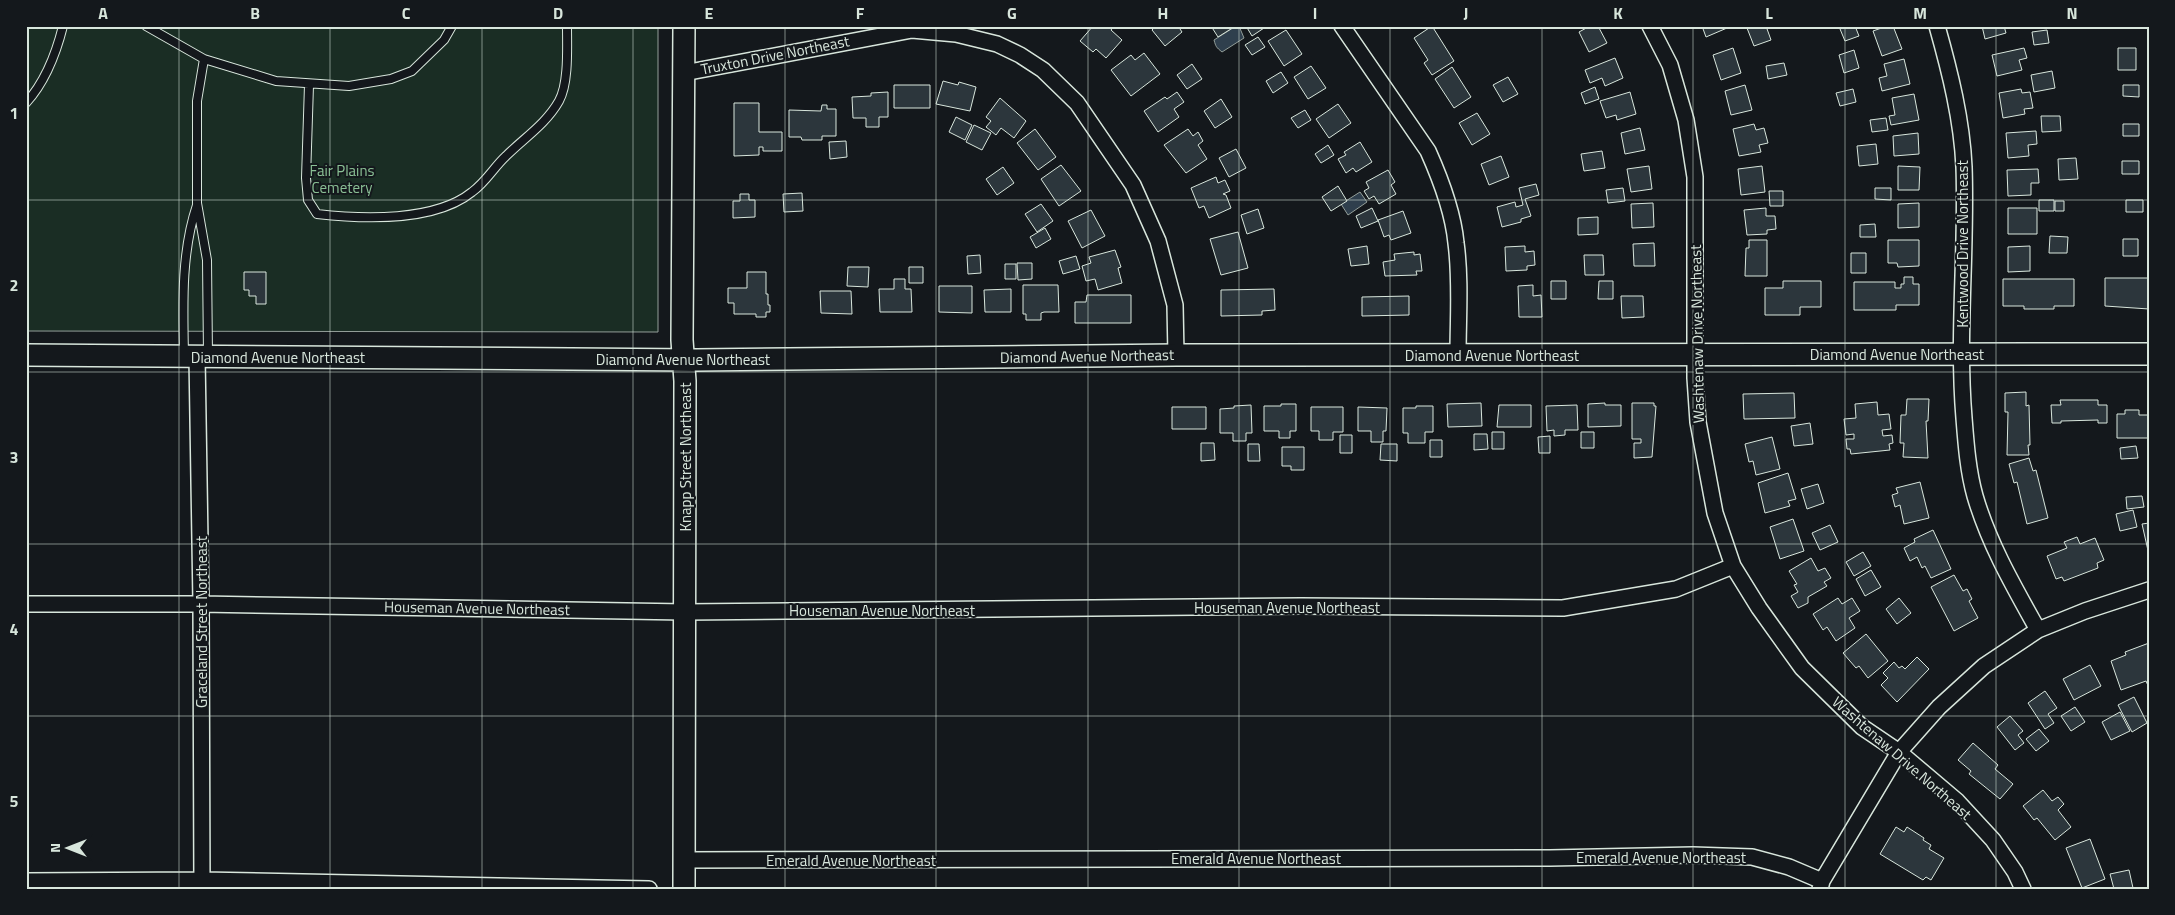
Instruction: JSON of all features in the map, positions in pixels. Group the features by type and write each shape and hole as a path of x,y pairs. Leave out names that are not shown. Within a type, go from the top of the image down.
{"street":[{"name":"Knapp Street Northeast","path":"684,26 684,889"},
{"path":"1342,26 1428,152 1437,171 1450,211 1456,243 1458,355"},
{"name":"Washtenaw Drive Northeast","path":"1650,26 1670,65 1686,120 1695,176 1695,355 1698,422 1715,513 1732,566 1759,608 1802,668 1862,727 1899,752 1957,801 1993,840 2015,872 2023,889"},
{"name":"Kentwood Drive Northeast","path":"1937,26 1956,104 1964,166 1961,377 1968,460 1975,496 1989,533 2007,573 2038,630"},
{"name":"Truxton Drive Northeast","path":"684,73 912,30 956,34 997,44 1020,55 1043,70 1077,103 1133,185 1158,241 1175,305 1176,355"},
{"name":"Diamond Avenue Northeast","path":"26,355 684,360 1176,355 2149,354"},
{"name":"Graceland Street Northeast","path":"196,356 201,604 202,884"},
{"name":"Houseman Avenue Northeast","path":"26,604 201,604 685,612 1292,606 1563,608 1676,589 1732,566"},
{"path":"1821,885 1899,752 1939,707 1984,666 2038,630 2085,611 2149,590"},
{"name":"Emerald Avenue Northeast","path":"685,860 1550,858 1693,854 1752,857 1789,867 1821,885"},
{"path":"26,881 649,889"}],"lane":[{"path":"26,103 36,93 48,70 63,26"},
{"path":"146,26 165,35 204,60 276,82 349,86 391,79 412,71 444,40 452,26"},
{"path":"309,84 306,178 308,200 317,214 360,218 403,215 432,210 472,193 500,161 528,138 553,110 560,100 565,80 567,26"},
{"path":"196,356 207,260 197,203 197,102 204,60"},
{"path":"196,356 185,258 191,221 197,203"}],"green space":[{"name":"Fair Plains Cemetery","path":"26,26 658,26 658,332 26,331"}],"water":[{"path":"1239,26 1244,38 1222,52 1216,47 1214,40"},
{"path":"1360,192 1367,202 1348,215 1341,204"}],"building":[{"path":"1093,26 1114,26 1111,30 1122,40 1106,58 1096,49 1093,52 1080,41"},
{"path":"1156,26 1178,26 1182,32 1165,46 1152,30"},
{"path":"1211,26 1233,26 1234,27 1218,37"},
{"path":"1246,26 1267,26 1252,36"},
{"path":"1432,26 1454,61 1432,75 1424,63 1428,60 1414,38"},
{"path":"1590,26 1598,26 1607,43 1589,52 1579,32"},
{"path":"1702,26 1726,26 1727,28 1706,37"},
{"path":"1750,26 1766,26 1771,40 1754,46 1747,28"},
{"path":"1855,26 1859,36 1845,41 1840,29"},
{"path":"1893,26 1902,49 1882,56 1873,31"},
{"path":"1982,26 2004,26 2006,33 1985,39"},
{"path":"1286,30 1302,54 1284,66 1268,41"},
{"path":"2047,30 2049,43 2034,45 2032,32"},
{"path":"1258,37 1265,47 1252,55 1245,45"},
{"path":"1733,48 1741,73 1721,80 1713,55"},
{"path":"2024,48 2027,58 2019,60 2022,70 1997,76 1992,55"},
{"path":"2118,48 2136,48 2136,70 2118,70"},
{"path":"1854,50 1859,68 1844,73 1839,55"},
{"path":"1144,53 1160,74 1131,96 1111,70 1131,55 1135,60"},
{"path":"1615,58 1623,78 1605,86 1602,78 1590,83 1585,70"},
{"path":"1904,59 1910,84 1882,91 1879,78 1887,76 1884,64"},
{"path":"1784,63 1787,75 1768,79 1766,66"},
{"path":"1192,64 1202,79 1187,89 1177,75"},
{"path":"1311,66 1326,88 1308,99 1294,77"},
{"path":"1452,67 1471,97 1454,108 1435,79"},
{"path":"2052,71 2055,88 2034,92 2031,75"},
{"path":"1281,72 1288,83 1273,93 1266,81"},
{"path":"1508,77 1518,94 1503,102 1493,85"},
{"path":"943,81 958,85 959,82 976,87 970,111 936,104"},
{"path":"894,85 930,85 930,108 894,108"},
{"path":"1745,85 1752,110 1731,115 1725,91"},
{"path":"2123,85 2139,85 2139,97 2123,96"},
{"path":"1595,87 1599,99 1585,104 1581,93"},
{"path":"1853,89 1856,102 1840,106 1836,93"},
{"path":"2021,89 2022,93 2030,92 2033,108 2024,109 2025,114 2003,118 1999,93"},
{"path":"888,92 888,117 879,117 879,127 866,127 866,118 853,118 852,97 871,96 871,93"},
{"path":"1177,92 1184,102 1174,109 1179,117 1158,132 1144,111 1165,97 1167,99"},
{"path":"1630,92 1636,114 1617,120 1616,115 1606,118 1600,101"},
{"path":"1914,94 1919,120 1891,125 1889,116 1895,115 1892,98"},
{"path":"1000,98 1026,121 1014,138 1001,128 996,135 986,127 991,121 986,117"},
{"path":"1221,99 1232,117 1215,128 1204,111"},
{"path":"734,103 759,103 759,132 782,132 782,151 763,151 763,147 759,147 759,155 734,156"},
{"path":"1338,104 1351,123 1329,138 1316,119"},
{"path":"822,105 827,105 827,109 836,109 836,136 822,136 822,140 802,140 801,137 789,137 789,110 821,111"},
{"path":"1305,110 1311,120 1298,128 1291,118"},
{"path":"1477,113 1490,134 1472,145 1459,123"},
{"path":"2041,116 2060,116 2061,131 2042,132"},
{"path":"956,117 972,125 965,140 949,132"},
{"path":"1886,118 1888,130 1872,132 1870,120"},
{"path":"1754,124 1756,130 1764,128 1768,143 1759,145 1761,152 1739,156 1733,129"},
{"path":"2123,124 2139,124 2139,136 2123,136"},
{"path":"974,125 991,133 982,150 966,142"},
{"path":"1640,128 1645,150 1625,154 1621,133"},
{"path":"1035,129 1056,157 1038,170 1017,143"},
{"path":"1188,129 1193,136 1198,132 1203,141 1198,145 1207,159 1186,173 1164,145"},
{"path":"2036,131 2037,144 2028,145 2029,156 2008,158 2006,133"},
{"path":"1918,133 1919,154 1894,156 1893,136"},
{"path":"846,141 847,157 830,159 829,142"},
{"path":"1360,142 1372,162 1356,172 1353,168 1346,173 1338,159 1346,155 1344,152"},
{"path":"1876,144 1878,164 1859,166 1857,146"},
{"path":"1328,145 1334,155 1321,163 1315,154"},
{"path":"1236,149 1246,168 1229,177 1219,158"},
{"path":"1602,151 1605,168 1584,171 1581,154"},
{"path":"1501,156 1509,177 1489,185 1481,164"},
{"path":"2076,158 2078,179 2059,180 2058,159"},
{"path":"2122,161 2139,161 2139,174 2122,174"},
{"path":"1061,165 1081,191 1059,206 1041,179"},
{"path":"1649,166 1652,189 1631,192 1627,169"},
{"path":"1762,166 1765,192 1741,195 1738,169"},
{"path":"1898,166 1920,167 1919,190 1898,190"},
{"path":"1003,167 1014,183 997,195 986,179"},
{"path":"2038,169 2039,183 2031,183 2031,195 2008,196 2007,170"},
{"path":"1388,170 1395,182 1391,185 1396,194 1379,204 1374,196 1369,199 1364,191 1369,188 1366,182"},
{"path":"1216,177 1218,183 1225,180 1230,191 1223,194 1226,195 1231,208 1209,218 1204,206 1199,208 1191,188"},
{"path":"1536,184 1539,195 1525,199 1531,216 1521,219 1521,222 1502,227 1497,207 1515,202 1516,207 1523,205 1519,188"},
{"path":"1338,186 1347,201 1331,211 1322,197"},
{"path":"1623,188 1625,201 1608,203 1606,190"},
{"path":"1875,188 1891,188 1891,200 1875,199"},
{"path":"1769,191 1783,191 1783,206 1770,206"},
{"path":"802,193 803,211 784,212 783,194"},
{"path":"740,194 749,194 749,200 755,200 755,217 733,218 733,201 740,201"},
{"path":"2039,200 2054,200 2054,211 2039,211"},
{"path":"2126,200 2143,200 2143,212 2126,212"},
{"path":"2055,201 2064,201 2064,211 2055,211"},
{"path":"1653,203 1654,227 1632,228 1631,204"},
{"path":"1919,203 1919,227 1898,228 1898,204"},
{"path":"1041,204 1053,221 1037,232 1025,214"},
{"path":"1372,208 1378,221 1361,228 1356,216"},
{"path":"1766,208 1766,216 1775,216 1776,229 1767,230 1767,234 1747,235 1744,210"},
{"path":"2008,208 2037,208 2037,234 2008,234"},
{"path":"1258,209 1264,228 1247,234 1241,215"},
{"path":"1091,210 1105,236 1082,248 1068,221"},
{"path":"1403,211 1411,233 1391,240 1389,235 1384,237 1378,220"},
{"path":"1598,217 1598,234 1578,235 1578,218"},
{"path":"1875,224 1876,237 1860,237 1860,225"},
{"path":"1045,228 1051,239 1036,248 1030,237"},
{"path":"1238,232 1248,268 1221,275 1210,239"},
{"path":"2050,236 2068,237 2067,253 2049,253"},
{"path":"2123,239 2138,239 2138,256 2123,256"},
{"path":"1749,240 1767,240 1767,276 1745,276 1746,248 1749,248"},
{"path":"1888,240 1919,240 1919,266 1898,267 1897,263 1888,263"},
{"path":"1654,243 1655,266 1634,266 1633,244"},
{"path":"1367,246 1369,264 1351,266 1348,249"},
{"path":"1525,246 1525,252 1534,251 1535,265 1527,266 1527,270 1506,271 1505,247"},
{"path":"2030,246 2030,271 2008,272 2008,247"},
{"path":"1115,250 1121,267 1118,268 1122,283 1098,290 1095,279 1086,281 1082,266 1091,263 1089,257"},
{"path":"1414,252 1414,255 1420,254 1422,271 1416,271 1417,275 1385,276 1383,262 1395,260 1394,254"},
{"path":"1851,253 1866,253 1866,273 1851,273"},
{"path":"980,255 981,273 968,274 967,256"},
{"path":"1584,255 1603,255 1604,275 1585,275"},
{"path":"1076,256 1080,269 1063,274 1059,261"},
{"path":"1017,263 1032,263 1032,279 1018,280"},
{"path":"1005,264 1016,264 1016,279 1005,279"},
{"path":"848,267 869,267 868,287 847,286"},
{"path":"909,267 923,267 923,283 909,283"},
{"path":"244,272 266,272 266,304 256,304 256,296 249,296 249,290 244,290"},
{"path":"747,272 766,272 766,294 768,294 770,312 766,312 766,317 756,317 756,314 734,314 734,303 728,303 728,288 747,288"},
{"path":"1904,277 1913,277 1913,284 1919,284 1919,305 1896,305 1896,310 1854,310 1854,282 1895,282 1895,288 1901,288 1901,284 1904,284"},
{"path":"2105,278 2149,278 2149,309 2105,306"},
{"path":"894,279 905,279 905,289 911,289 912,312 880,312 879,289 894,289"},
{"path":"2003,279 2074,279 2074,306 2054,306 2054,309 2024,309 2024,306 2003,306"},
{"path":"1551,281 1566,281 1566,299 1551,299"},
{"path":"1599,281 1613,281 1613,299 1598,299"},
{"path":"1783,281 1821,281 1821,307 1800,307 1800,315 1765,315 1765,288 1783,288"},
{"path":"1023,285 1058,285 1059,312 1041,313 1041,320 1026,320 1026,314 1023,314"},
{"path":"1533,285 1533,296 1541,295 1542,317 1519,317 1518,286"},
{"path":"939,286 972,286 972,313 939,312"},
{"path":"1011,289 1011,312 985,312 984,290"},
{"path":"1274,289 1275,310 1262,311 1262,315 1221,316 1221,290"},
{"path":"820,291 851,291 852,314 821,313"},
{"path":"1087,295 1131,295 1131,323 1075,323 1075,302 1086,302"},
{"path":"1409,296 1409,315 1362,316 1362,297"},
{"path":"1621,296 1643,296 1644,317 1622,318"},
{"path":"2026,392 2026,406 2029,405 2029,455 2007,455 2008,412 2005,412 2005,393"},
{"path":"1794,393 1795,418 1744,419 1743,394"},
{"path":"1907,399 1929,399 1928,421 1926,421 1928,458 1903,457 1904,443 1900,443 1901,415 1906,415"},
{"path":"2060,400 2098,400 2098,405 2107,405 2107,423 2098,423 2098,420 2052,423 2051,405 2061,405"},
{"path":"1877,402 1878,415 1889,414 1891,429 1882,430 1883,436 1892,435 1893,443 1889,444 1890,450 1851,454 1850,449 1847,449 1846,439 1854,439 1854,434 1846,435 1844,419 1856,418 1855,404"},
{"path":"1481,403 1482,426 1448,427 1447,404"},
{"path":"1605,403 1605,405 1621,405 1621,426 1588,427 1588,404"},
{"path":"1632,403 1654,403 1654,406 1656,406 1652,457 1634,458 1634,443 1641,443 1641,439 1632,439"},
{"path":"1281,404 1296,404 1296,431 1290,431 1290,438 1279,438 1279,431 1264,431 1264,406 1281,406"},
{"path":"1251,405 1252,433 1246,433 1246,441 1233,441 1233,433 1220,433 1220,409"},
{"path":"1499,405 1531,405 1531,427 1497,427"},
{"path":"1577,405 1578,430 1565,430 1565,435 1554,436 1554,430 1547,431 1546,406"},
{"path":"1416,406 1433,406 1433,432 1425,432 1425,443 1408,443 1408,433 1403,433 1403,408 1416,408"},
{"path":"1172,407 1206,407 1206,429 1172,429"},
{"path":"1311,407 1343,407 1343,432 1333,432 1333,440 1319,440 1319,431 1311,431"},
{"path":"1358,407 1387,408 1386,431 1383,431 1383,442 1371,442 1371,431 1358,431"},
{"path":"2125,410 2139,410 2139,415 2149,415 2149,438 2117,438 2117,414 2125,414"},
{"path":"1810,423 1813,444 1794,446 1791,426"},
{"path":"1492,432 1504,432 1504,449 1492,449"},
{"path":"1581,432 1594,432 1594,448 1581,448"},
{"path":"1474,434 1487,434 1488,449 1474,450"},
{"path":"1340,435 1352,435 1352,453 1340,453"},
{"path":"1550,436 1550,453 1539,453 1538,437"},
{"path":"1772,437 1780,469 1756,475 1753,461 1749,462 1745,444"},
{"path":"1430,440 1442,440 1442,457 1430,457"},
{"path":"1201,443 1214,443 1215,460 1201,461"},
{"path":"1248,444 1259,444 1260,461 1248,461"},
{"path":"1381,444 1397,444 1397,461 1380,460"},
{"path":"2136,446 2138,458 2121,459 2120,448"},
{"path":"1282,447 1304,447 1304,470 1291,470 1291,466 1282,466"},
{"path":"2029,458 2033,471 2036,470 2048,518 2027,524 2017,482 2014,483 2009,464"},
{"path":"1788,473 1796,499 1788,501 1790,506 1765,513 1758,483"},
{"path":"1920,482 1929,518 1904,524 1900,505 1895,507 1892,495 1898,493 1896,488"},
{"path":"1818,484 1824,503 1807,509 1801,489"},
{"path":"2142,496 2144,507 2127,509 2126,497"},
{"path":"2133,510 2137,527 2120,531 2116,514"},
{"path":"1793,519 1804,551 1780,559 1770,527"},
{"path":"2149,523 2149,555 2142,524"},
{"path":"1830,525 1838,542 1820,550 1812,533"},
{"path":"1933,530 1951,569 1931,578 1925,566 1922,568 1917,557 1910,561 1904,548 1915,542 1914,539"},
{"path":"2077,537 2080,544 2095,538 2104,560 2097,563 2098,568 2064,581 2062,577 2056,579 2047,556 2067,548 2064,542"},
{"path":"1863,552 1871,566 1854,576 1846,562"},
{"path":"1811,558 1818,571 1825,568 1831,578 1824,582 1827,586 1808,597 1808,603 1798,608 1791,596 1798,592 1794,585 1797,584 1789,571"},
{"path":"1871,570 1881,587 1865,596 1856,579"},
{"path":"1954,575 1963,591 1967,589 1972,599 1969,601 1978,618 1954,631 1931,587"},
{"path":"1838,598 1842,604 1852,598 1860,611 1849,618 1855,628 1836,641 1827,627 1823,630 1813,614"},
{"path":"1899,598 1911,613 1897,624 1886,609"},
{"path":"1866,634 1888,661 1868,678 1859,666 1856,668 1843,653"},
{"path":"2149,643 2149,688 2146,681 2121,690 2111,661 2126,655 2125,652"},
{"path":"1917,657 1929,669 1897,702 1881,685 1888,678 1883,673 1894,662 1899,668 1902,666 1905,669"},
{"path":"2090,665 2101,686 2074,700 2063,679"},
{"path":"2045,691 2057,708 2048,714 2054,723 2045,729 2028,703"},
{"path":"2134,697 2147,723 2132,732 2118,705"},
{"path":"2075,707 2085,722 2071,731 2061,716"},
{"path":"2120,712 2130,731 2111,740 2102,722"},
{"path":"2010,716 2023,731 2018,735 2024,743 2015,750 1997,727"},
{"path":"2039,729 2049,741 2036,751 2026,739"},
{"path":"1973,743 1998,765 1995,769 2013,784 2000,799 1969,774 1971,771 1958,760"},
{"path":"2043,790 2052,801 2058,797 2064,804 2058,810 2071,827 2055,840 2037,818 2034,820 2023,806"},
{"path":"1896,827 1904,832 1907,827 1931,845 1929,849 1944,858 1931,880 1926,877 1923,880 1880,854"},
{"path":"2090,839 2105,879 2082,888 2066,848"},
{"path":"2129,870 2133,888 2114,889 2110,874"}]}
